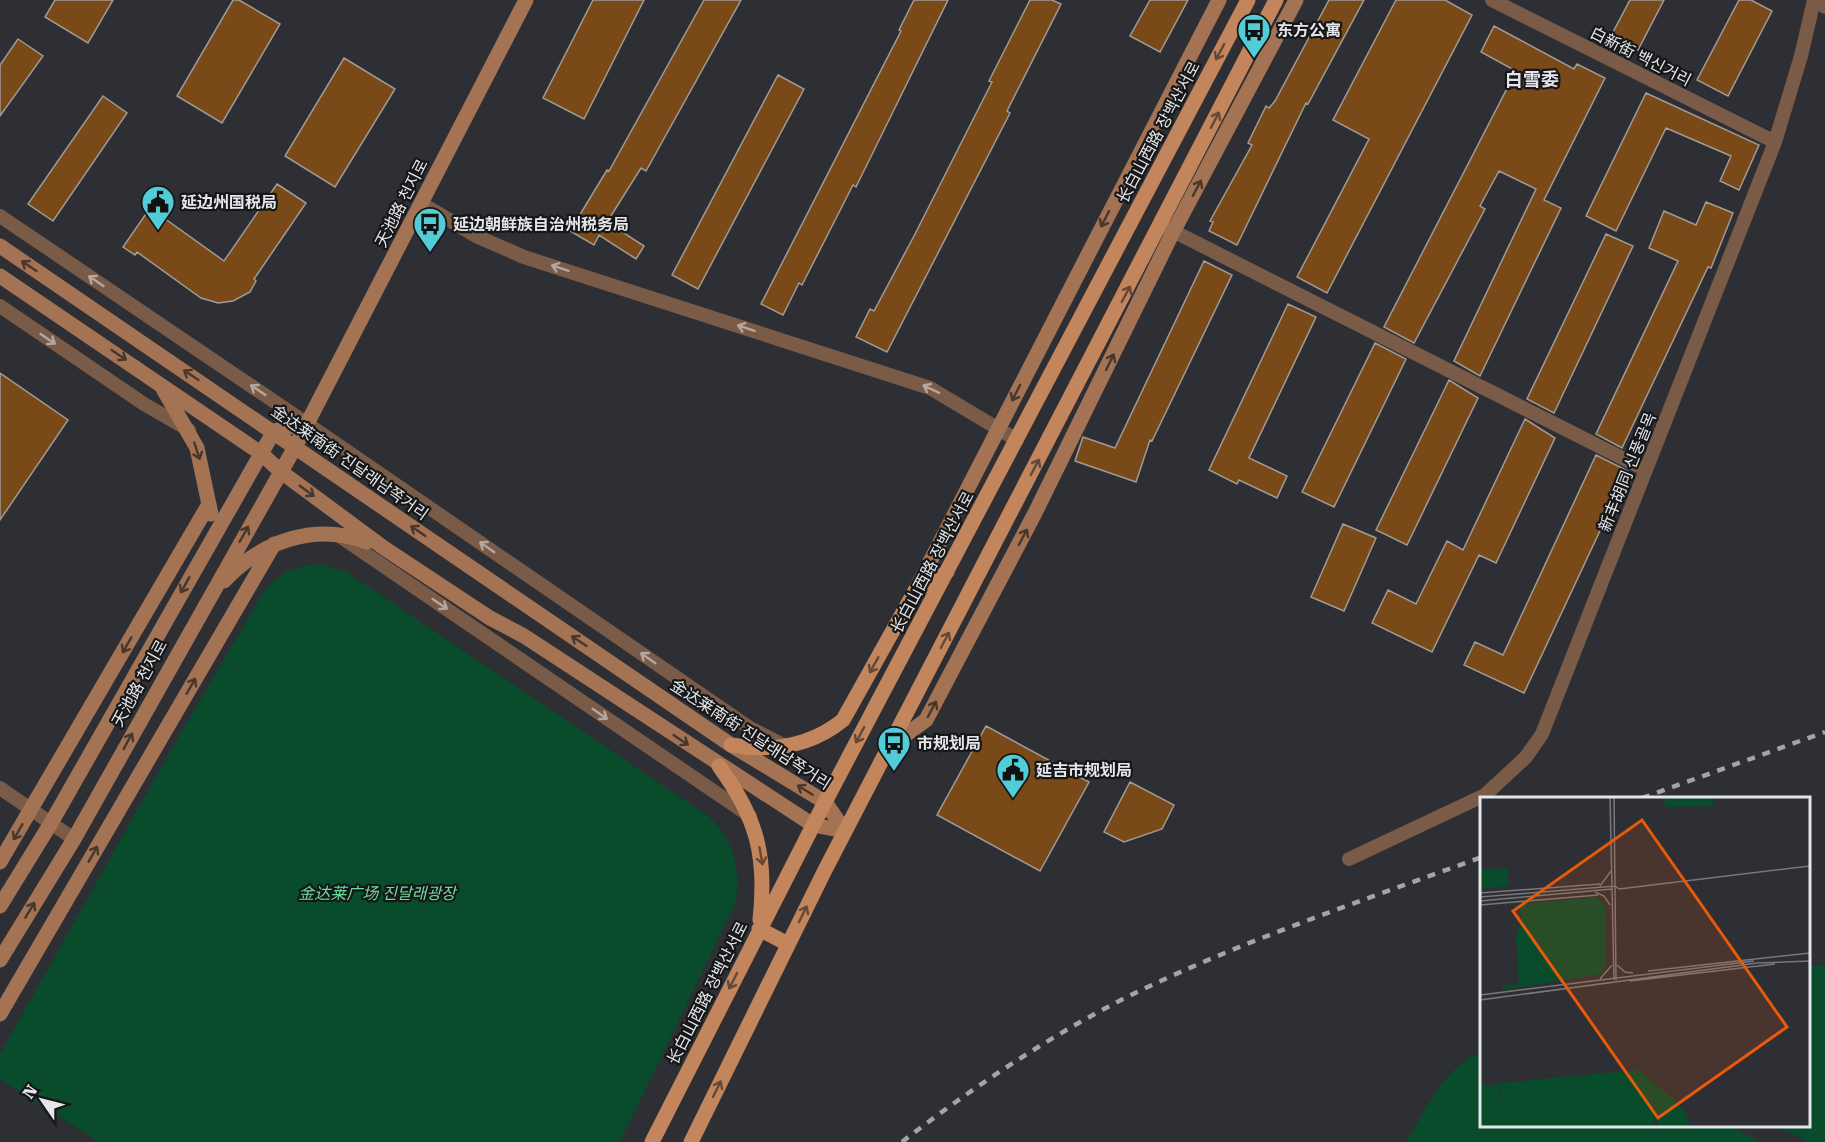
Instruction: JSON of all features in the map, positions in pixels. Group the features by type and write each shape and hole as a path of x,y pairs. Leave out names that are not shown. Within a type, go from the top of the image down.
{"main road":[{"name":"天池路 천지로","path":"0,960 74,838 207,598 295,447 526,0"},
{"name":"长白山西路 장백산서로","path":"915,591 997,428 1220,0"},
{"name":"长白山西路 장백산서로","path":"652,1142 825,802 1248,0"},
{"path":"889,747 926,720 1035,513 1276,0"},
{"path":"691,1142 788,944 889,747 1167,229 1296,0"},
{"name":"金达莱南街 진달래남쪽거리","path":"0,246 731,745 825,802 845,831"},
{"path":"0,276 262,454 280,471 384,548 813,825 845,831"},
{"path":"159,382 189,430 197,448 214,534"},
{"path":"274,431 306,423"},
{"name":"天池路 천지로","path":"0,906 51,823 274,431"},
{"name":"天池路 천지로","path":"0,862 209,504"},
{"path":"207,598 237,567 274,544 294,536 320,533 339,535 353,537 384,548"},
{"path":"0,1014 274,544"},
{"path":"731,745 747,748 785,746 808,741 827,733 843,720 915,591 947,572"},
{"path":"719,766 738,792 759,839 763,864 759,929 788,944"}],"street":[{"name":"白新街 백신거리","path":"1492,0 1775,142"},
{"path":"1814,0 1825,7"},
{"name":"新丰胡同 신풍골목","path":"1481,797 1526,757 1542,734 1556,702 1775,142 1814,0"},
{"path":"422,203 476,236 524,257 930,388 1017,440"},
{"name":"金达莱南街 진달래남쪽거리","path":"0,216 750,728 785,746"},
{"path":"1167,229 1646,470"},
{"path":"0,306 144,404 189,430"},
{"path":"339,535 750,816"},
{"path":"0,788 74,838"},
{"name":"新丰胡同 신풍골목","path":"1349,859 1480,797"}],"green space":[{"name":"金达莱广场 진달래광장","path":"322,564 348,573 708,816 724,834 734,856 736,868 735,904 620,1142 99,1142 0,1079 0,1054 171,750 263,593 275,580 289,571"},
{"path":"1825,965 1825,1142 1809,1142 1777,1127 1810,1127 1810,966"},
{"path":"1480,1053 1480,1127 1733,1127 1760,1142 1406,1142 1438,1090 1457,1067"}],"building":[{"path":"55,0 113,0 88,43 45,17"},
{"path":"233,0 239,0 280,24 222,123 177,96"},
{"path":"593,0 644,0 584,119 543,98"},
{"path":"704,0 741,0 646,171 641,168 607,222 644,246 636,259 599,235 594,245 570,231 607,170 609,171"},
{"path":"914,0 948,0 856,187 853,185 802,285 799,283 783,315 761,304 901,31 899,30"},
{"path":"1030,0 1052,0 1061,4 1007,111 1010,113 887,352 856,337 870,309 874,311 914,236 992,82 989,81"},
{"path":"1150,0 1188,0 1160,52 1130,36"},
{"path":"1329,0 1364,0 1308,104 1306,103 1237,245 1209,231 1213,222 1210,221 1252,145 1248,143 1266,106 1269,108 1275,101"},
{"path":"1396,0 1445,0 1472,15 1327,293 1297,277 1369,139 1333,120"},
{"path":"1630,0 1664,0 1638,50 1611,36"},
{"path":"1739,0 1751,0 1772,11 1728,96 1697,80"},
{"path":"1494,26 1574,69 1577,64 1605,78 1544,200 1561,208 1480,376 1454,361 1536,189 1499,171 1480,206 1485,209 1414,343 1384,327 1516,71 1481,52"},
{"path":"18,39 43,56 0,116 0,65"},
{"path":"344,58 395,89 335,187 285,156"},
{"path":"778,75 804,89 698,289 672,275"},
{"path":"1646,93 1759,145 1739,190 1720,181 1731,156 1666,128 1616,231 1586,216"},
{"path":"103,96 127,113 53,221 28,204"},
{"name":"延边州国税局","path":"277,184 306,203 254,279 256,281 250,292 233,301 218,303 201,298 137,252 135,255 123,247 150,208 224,261"},
{"path":"1706,202 1733,213 1711,268 1708,267 1622,448 1596,434 1678,261 1649,248 1664,211 1696,225"},
{"path":"1606,234 1633,246 1554,413 1527,399"},
{"path":"1204,261 1232,275 1152,441 1150,440 1136,482 1075,461 1083,437 1115,448"},
{"path":"1288,304 1316,317 1249,458 1287,476 1277,498 1239,480 1237,484 1209,470"},
{"path":"1375,343 1406,359 1334,507 1302,492"},
{"path":"0,373 68,420 0,520"},
{"path":"1449,380 1478,398 1407,545 1376,530"},
{"path":"1525,419 1555,438 1496,563 1479,555 1432,652 1372,623 1388,590 1416,604 1447,541 1463,550"},
{"path":"1596,455 1628,471 1524,693 1464,665 1475,642 1503,655"},
{"path":"1343,524 1376,538 1344,611 1311,597"},
{"name":"延吉市规划局","path":"986,726 1089,782 1040,871 937,815"},
{"path":"1130,782 1174,805 1162,829 1124,842 1104,832"}],"railway":[{"path":"1645,797 1825,732"},
{"path":"902,1142 956,1101 1013,1063 1071,1027 1131,995 1217,956 1480,858"}],"place":[{"name":"东方公寓","path":"1254,59"},
{"name":"延边州国税局","path":"158,231"},
{"name":"延边朝鲜族自治州税务局","path":"430,253"},
{"name":"市规划局","path":"894,772"},
{"name":"延吉市规划局","path":"1013,799"}],"district":[{"name":"白雪委","path":"1532,80"}]}
